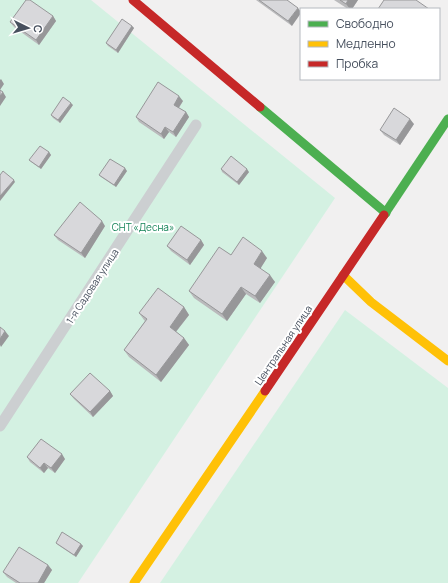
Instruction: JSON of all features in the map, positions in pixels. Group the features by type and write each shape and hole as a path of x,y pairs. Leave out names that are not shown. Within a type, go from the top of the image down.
{"street":[{"path":"133,0 386,213"},
{"name":"Центральная улица","path":"134,583 386,213 448,119"},
{"path":"343,275 371,302 448,361"}],"lane":[{"name":"1-я Садовая улица","path":"0,426 196,125"}],"green space":[{"name":"СНТ «Десна»","path":"0,0 91,0 335,198 78,583 0,583"},
{"path":"345,310 448,388 448,583 160,583"}],"building":[{"path":"26,0 30,0 53,16 36,40 10,22"},
{"path":"259,0 287,0 298,8 288,21"},
{"path":"340,0 348,0 346,4"},
{"path":"384,0 416,0 428,8 379,8"},
{"path":"122,19 132,26 116,50 106,43"},
{"path":"158,82 179,96 174,105 186,112 173,132 165,127 161,134 136,117"},
{"path":"63,97 71,103 58,120 51,115"},
{"path":"394,108 410,119 396,140 380,130"},
{"path":"40,146 49,152 39,167 29,160"},
{"path":"231,156 247,169 237,182 221,169"},
{"path":"110,159 125,168 114,185 99,175"},
{"path":"3,171 14,180 0,196 0,175"},
{"path":"80,202 102,221 81,253 54,235"},
{"path":"181,226 201,240 187,260 167,246"},
{"path":"243,237 262,251 254,264 270,275 255,296 241,287 222,314 189,291 219,247 231,255"},
{"path":"158,288 184,307 170,327 184,338 156,375 124,350 147,319 139,313"},
{"path":"0,327 5,331 0,339"},
{"path":"90,373 110,391 90,412 70,394"},
{"path":"41,439 62,454 51,468 44,463 40,468 27,457"},
{"path":"62,532 81,544 74,555 56,543"},
{"path":"19,547 48,565 38,583 20,583 3,572"}],"traffic: fast":[{"path":"260,107 386,213"},
{"path":"384,215 448,119"}],"traffic: slow":[{"path":"343,275 371,302 448,361"},
{"path":"134,583 265,391"}],"traffic: jam":[{"path":"133,0 260,107"},
{"path":"265,391 384,215"}]}
